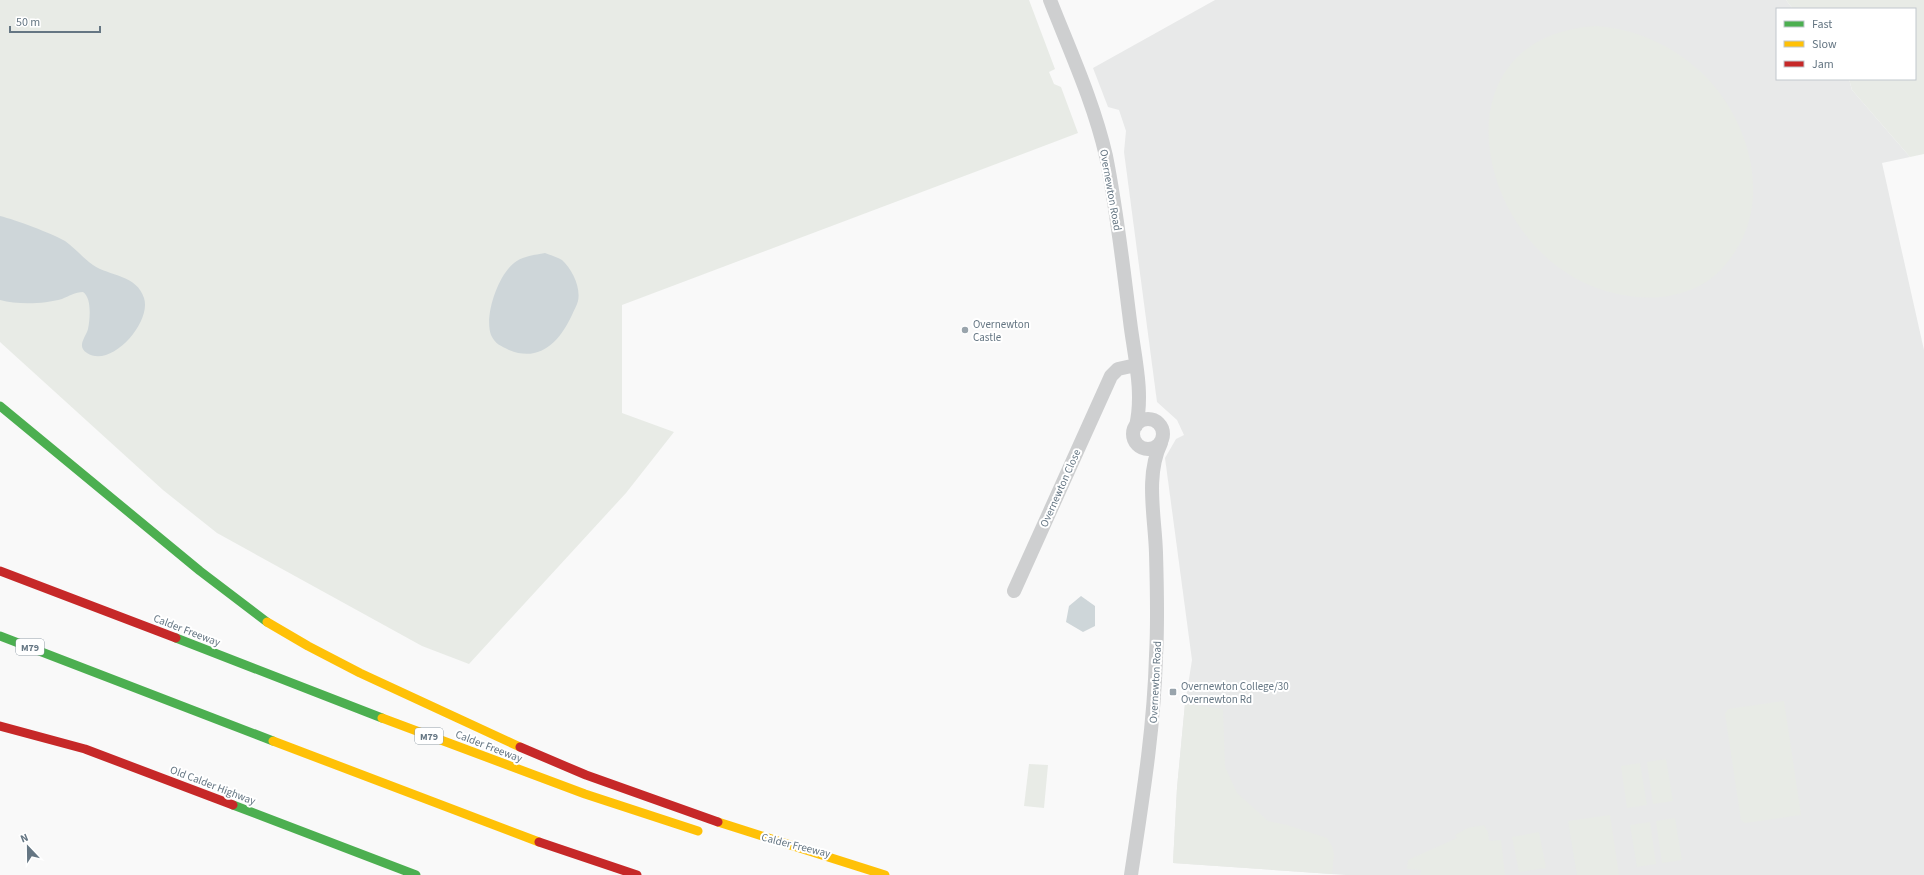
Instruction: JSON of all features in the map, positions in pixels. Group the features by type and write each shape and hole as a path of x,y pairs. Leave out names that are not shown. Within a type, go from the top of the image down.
{"main road":[{"path":"0,406 92,481 211,582 275,627 333,660 463,723 582,774 776,842 885,875"},
{"name":"Calder Freeway","path":"0,571 505,765 592,796 705,833"},
{"name":"M79","path":"0,637 531,839 637,875"},
{"name":"Old Calder Highway","path":"0,726 42,736 85,749 416,875"},
{"name":"Calder Freeway","path":"809,861 866,875"}],"street":[{"name":"Overnewton Road","path":"1050,0 1080,77 1100,134 1106,157 1120,240 1137,376 1138,418 1136,426"},
{"name":"Overnewton Close","path":"1014,592 1113,372 1125,367 1137,376"},
{"name":"Overnewton Road","path":"1137,376 1146,406 1155,421"},
{"path":"1142,420 1155,421 1162,429 1163,438 1161,443 1151,449 1139,446 1136,443 1133,434 1136,426 1142,420"},
{"name":"Overnewton Road","path":"1131,875 1148,772 1155,686 1157,581 1152,488 1156,453 1161,443"},
{"name":"Overnewton Road","path":"1139,446 1152,488"}],"shaded area":[{"path":"0,0 1029,0 1055,69 1049,72 1054,84 1061,87 1078,133 622,305 622,413 674,432 626,493 469,664 422,646 217,533 163,490 0,342"},
{"path":"1215,0 1786,0 1792,8 1776,8 1776,80 1849,80 1852,90 1910,157 1882,163 1924,350 1924,875 1346,875 1173,863 1177,788 1185,704 1192,660 1165,458 1176,439 1184,435 1177,420 1157,402 1124,152 1126,131 1119,110 1108,107 1093,68"},
{"path":"1786,0 1924,0 1924,154 1910,157 1852,90 1849,80 1916,80 1916,8 1792,8"},
{"path":"1596,26 1639,35 1653,40 1678,54 1702,73 1718,91 1731,111 1742,133 1749,157 1753,181 1752,205 1747,228 1736,250 1724,267 1703,284 1678,294 1648,298 1628,296 1618,294 1570,275 1532,242 1505,200 1490,154 1491,109 1507,69 1542,40"},
{"path":"0,216 15,220 65,241 99,269 129,280 135,285 140,290 144,298 145,308 142,319 128,340 118,349 107,355 97,356 87,353 84,350 82,344 88,329 90,309 88,299 83,292 75,293 55,301 39,303 15,303 0,300"},
{"path":"545,253 562,260 569,268 577,284 579,296 578,303 567,325 555,341 548,347 530,354 509,350 496,343 491,335 489,317 494,296 503,277 514,263 525,257"},
{"path":"1081,596 1095,606 1095,626 1083,632 1066,622 1069,606"},
{"path":"1784,701 1801,815 1745,823 1741,820 1725,714 1728,709"},
{"path":"1185,704 1223,709 1225,767 1237,793 1268,821 1287,825 1327,838 1332,846 1334,854 1332,874 1173,863 1177,788"},
{"path":"1666,759 1673,801 1653,804 1647,762"},
{"path":"1640,763 1647,805 1627,808 1621,766"},
{"path":"1029,764 1048,765 1044,808 1024,806"},
{"path":"1610,815 1619,875 1577,875 1568,821"},
{"path":"1675,818 1682,860 1662,863 1656,821"},
{"path":"1650,822 1656,864 1637,867 1630,825"},
{"path":"1484,825 1488,832 1489,841 1501,840 1505,875 1420,875 1421,870 1407,869 1408,860 1457,838 1455,835 1468,828"},
{"path":"1539,832 1546,868 1519,872 1512,837"}],"traffic: fast":[{"path":"0,406 200,571 267,622"},
{"path":"0,636 273,741"},
{"path":"176,638 382,718"},
{"path":"233,805 416,875"}],"traffic: slow":[{"path":"267,622 308,646 360,673 520,747"},
{"path":"382,718 585,794 698,831"},
{"path":"273,741 539,842"},
{"path":"718,822 885,875"}],"traffic: jam":[{"path":"0,571 176,638"},
{"path":"0,726 85,749 233,805"},
{"path":"520,747 586,775 718,822"},
{"path":"539,842 637,875"}],"place":[{"name":"Overnewton Castle","path":"965,330"},
{"name":"Overnewton College/30 Overnewton Rd","path":"1173,692"}]}
